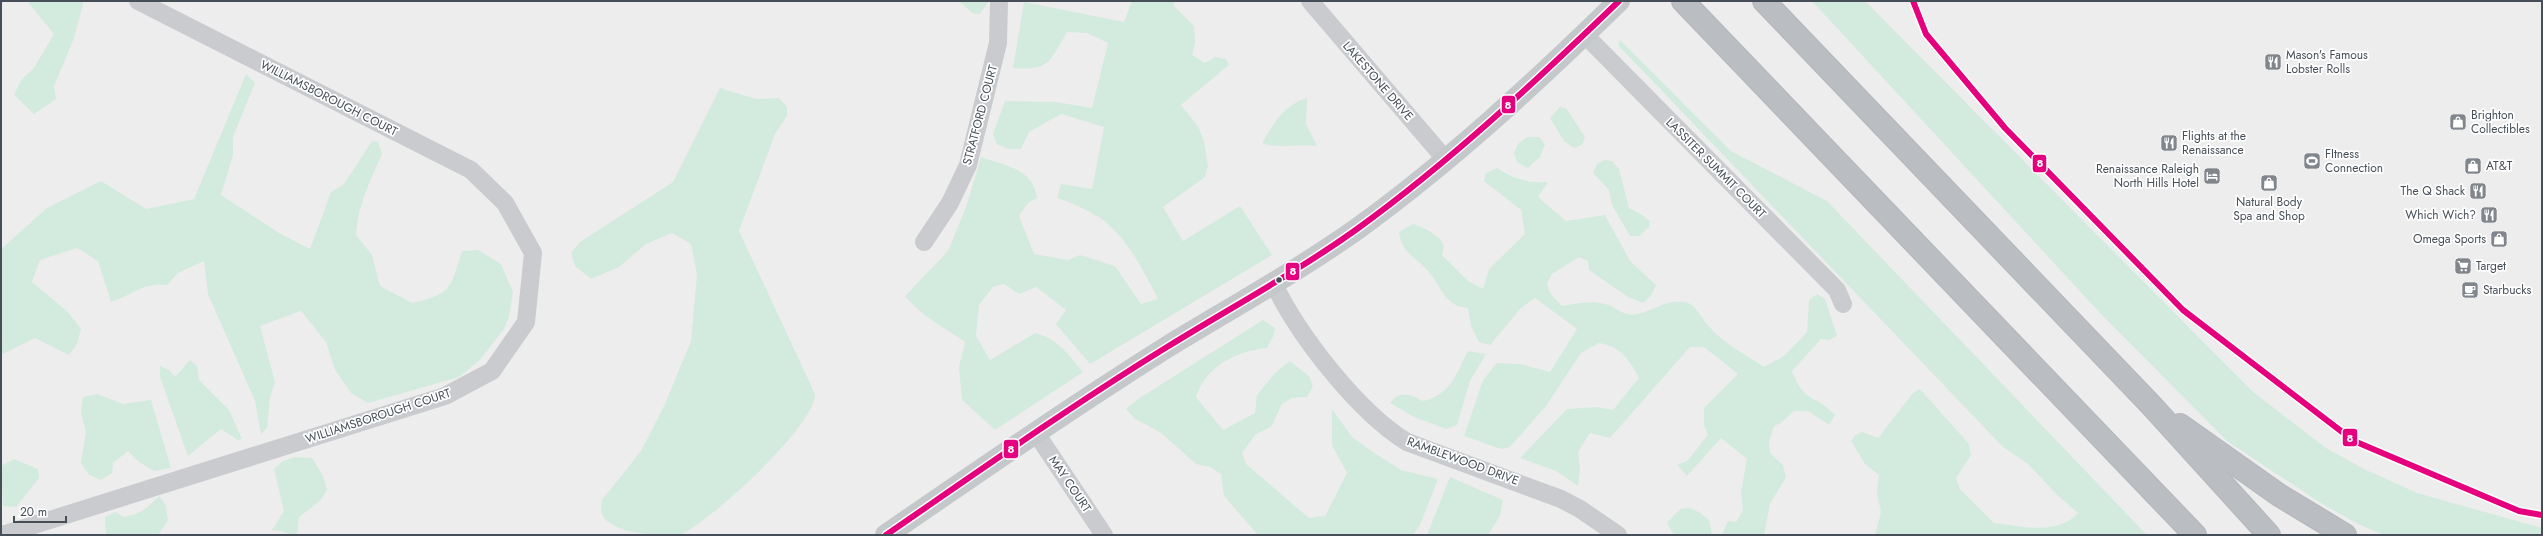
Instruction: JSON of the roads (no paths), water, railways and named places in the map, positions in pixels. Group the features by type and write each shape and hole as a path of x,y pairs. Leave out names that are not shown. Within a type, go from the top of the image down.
{"highway":[{"path":"1683,1 2195,535"},
{"path":"1764,1 2151,404 2269,535"},
{"path":"2151,404 2279,495 2345,535"}],"main road":[{"path":"886,535 1036,433 1273,282 1313,259 1358,228 1446,160 1619,1"}],"street":[{"name":"WILLIAMSBOROUGH COURT","path":"2,535 445,396 492,371 526,322 533,253 505,203 471,170 138,1"},
{"name":"STRATFORD COURT","path":"924,242 950,203 968,165 998,43 999,1"},
{"name":"LAKESTONE DRIVE","path":"1310,1 1446,160"},
{"name":"LASSITER SUMMIT COURT","path":"1591,27 1837,290 1843,304"},
{"name":"RAMBLEWOOD DRIVE","path":"1273,282 1288,312 1337,376 1372,417 1387,430 1407,442 1561,499 1580,509 1618,535"},
{"name":"MAY COURT","path":"1036,433 1104,535"}],"place":[{"name":"Mason's Famous Lobster Rolls","path":"2273,62"},
{"name":"Brighton Collectibles","path":"2458,122"},
{"name":"Flights at the Renaissance","path":"2169,143"},
{"name":"FItness Connection","path":"2312,161"},
{"name":"AT&T","path":"2473,166"},
{"name":"Renaissance Raleigh North Hills Hotel","path":"2212,176"},
{"name":"Natural Body Spa and Shop","path":"2269,183"},
{"name":"The Q Shack","path":"2478,191"},
{"name":"Which Wich?","path":"2489,215"},
{"name":"Omega Sports","path":"2499,239"},
{"name":"Target","path":"2463,266"},
{"name":"Starbucks","path":"2470,290"}]}
